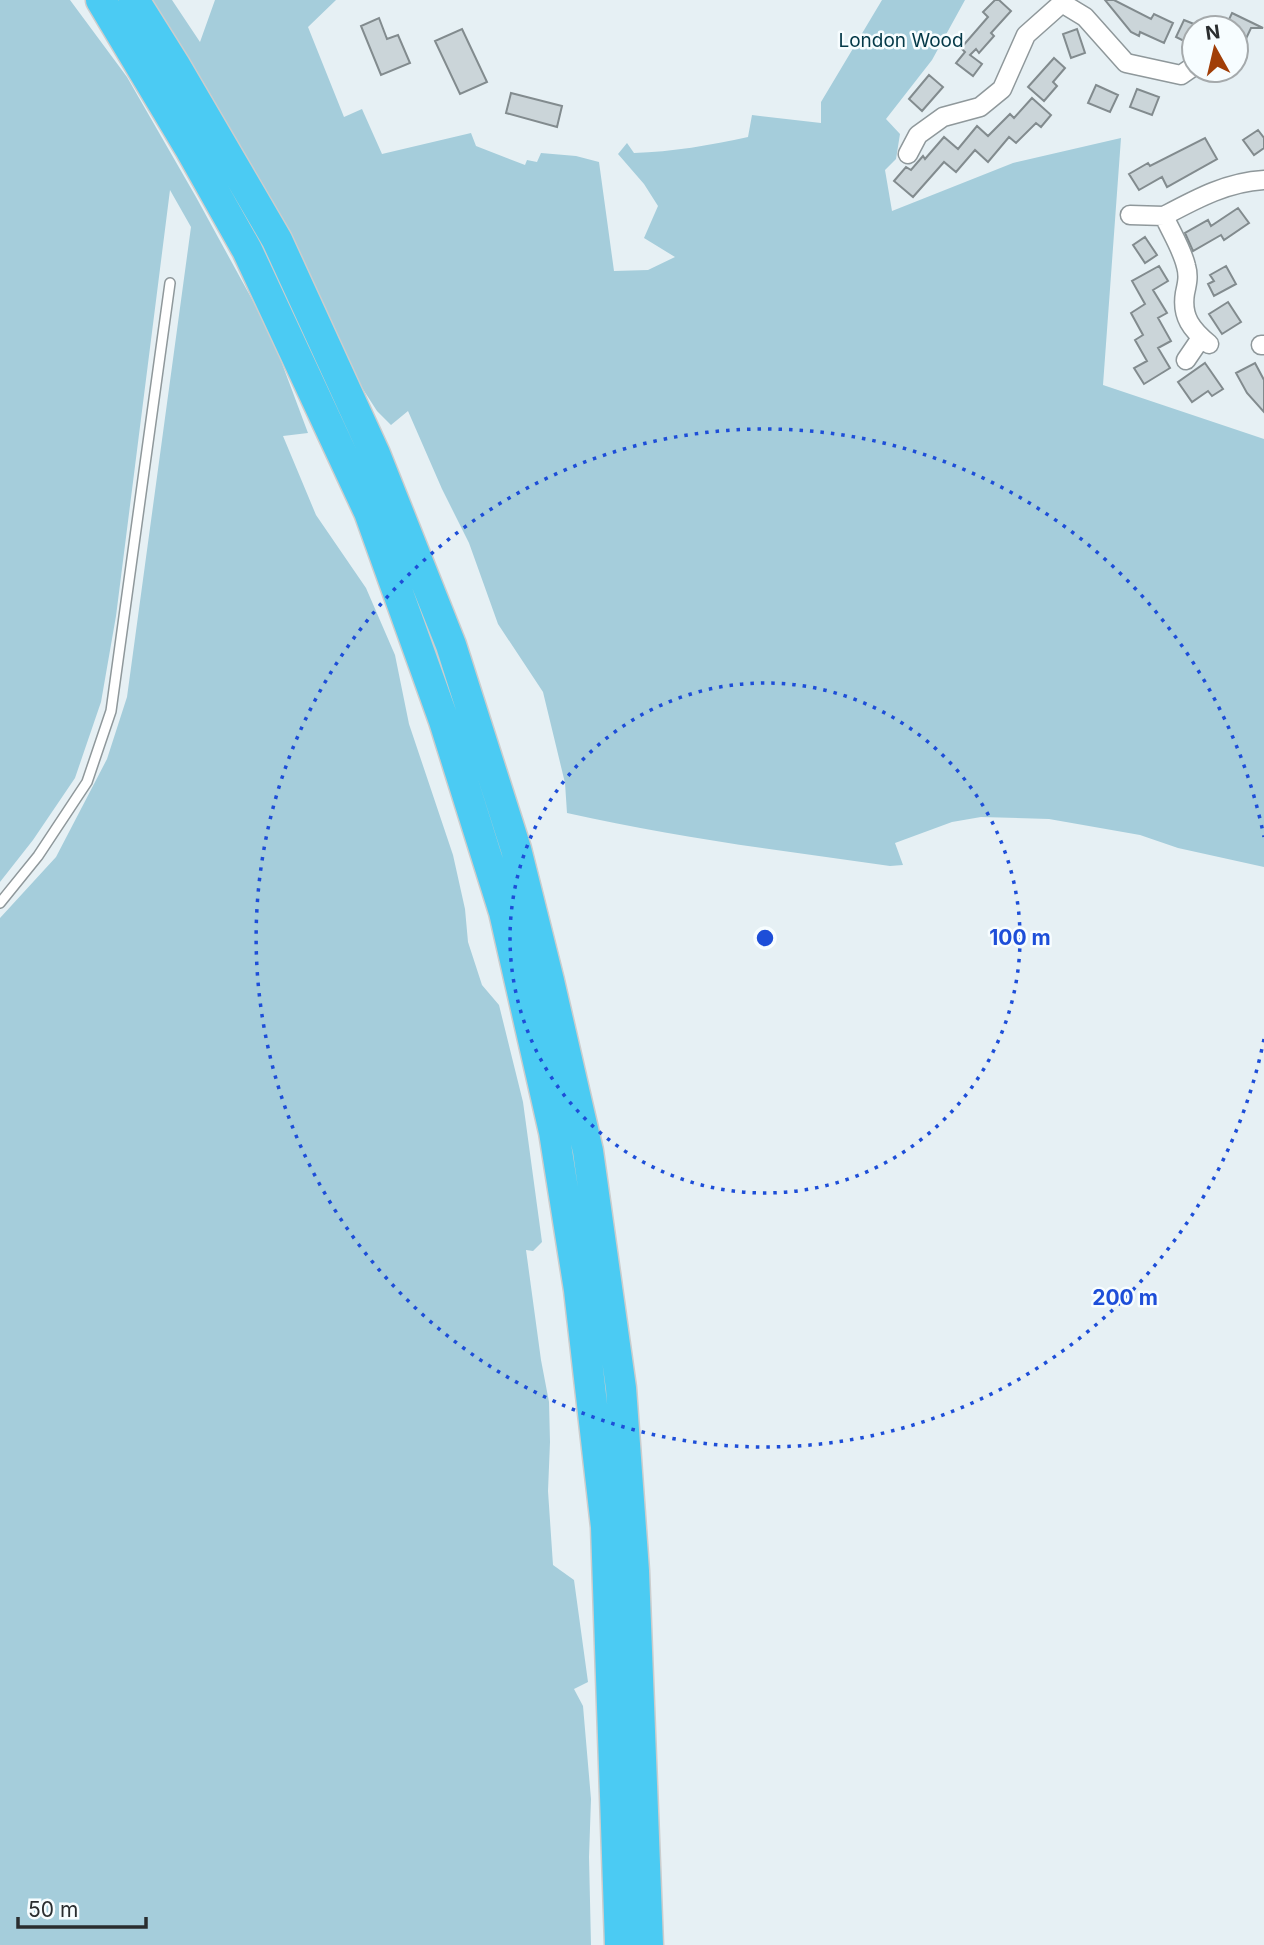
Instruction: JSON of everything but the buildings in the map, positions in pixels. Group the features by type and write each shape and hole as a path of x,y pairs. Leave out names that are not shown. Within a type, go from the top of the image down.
{"highway":[{"path":"101,0 247,250 369,512 444,720 504,912 554,1132 579,1290 606,1527 620,1945"},
{"path":"134,0 277,240 374,454 451,645 516,849 587,1151 621,1388 634,1572 648,1945"}],"street":[{"path":"908,154 918,135 943,117 980,107 1002,89 1026,35 1062,2 1084,17 1126,63 1180,75"},
{"path":"1130,215 1164,216 1213,190 1247,180 1264,180"},
{"path":"1164,216 1186,264 1188,279 1184,298 1185,314 1194,332 1205,341 1186,360"}],"lane":[{"path":"0,903 38,856 87,782 111,711 170,282"}],"green space":[{"path":"0,0 70,0 127,77 271,334 308,433 283,436 316,515 366,588 395,655 409,724 453,855 465,909 468,942 482,985 499,1005 523,1102 542,1242 533,1251 526,1250 549,1402 548,1491 553,1565 574,1580 588,1682 574,1689 583,1706 591,1799 591,1945 0,1945 0,918 56,857 107,759 127,697 191,227 170,190 116,616 101,702 75,778 33,840 0,882"},
{"name":"London Wood","path":"147,0 172,0 200,42 215,0 336,0 308,27 344,117 362,109 382,154 471,133 476,146 525,165 527,160 537,162 541,153 576,156 599,162 614,271 648,270 675,257 644,238 658,206 644,184 618,154 627,143 634,153 691,148 748,137 752,115 821,123 821,102 882,0 965,0 932,60 886,119 900,134 896,159 885,170 892,211 1013,163 1121,138 1103,385 1264,439 1264,867 1178,848 1140,835 1049,819 981,817 952,822 895,843 903,865 890,866 687,836 567,813 565,783 543,692 498,624 469,543 408,411 391,425 377,411 357,380"}]}
